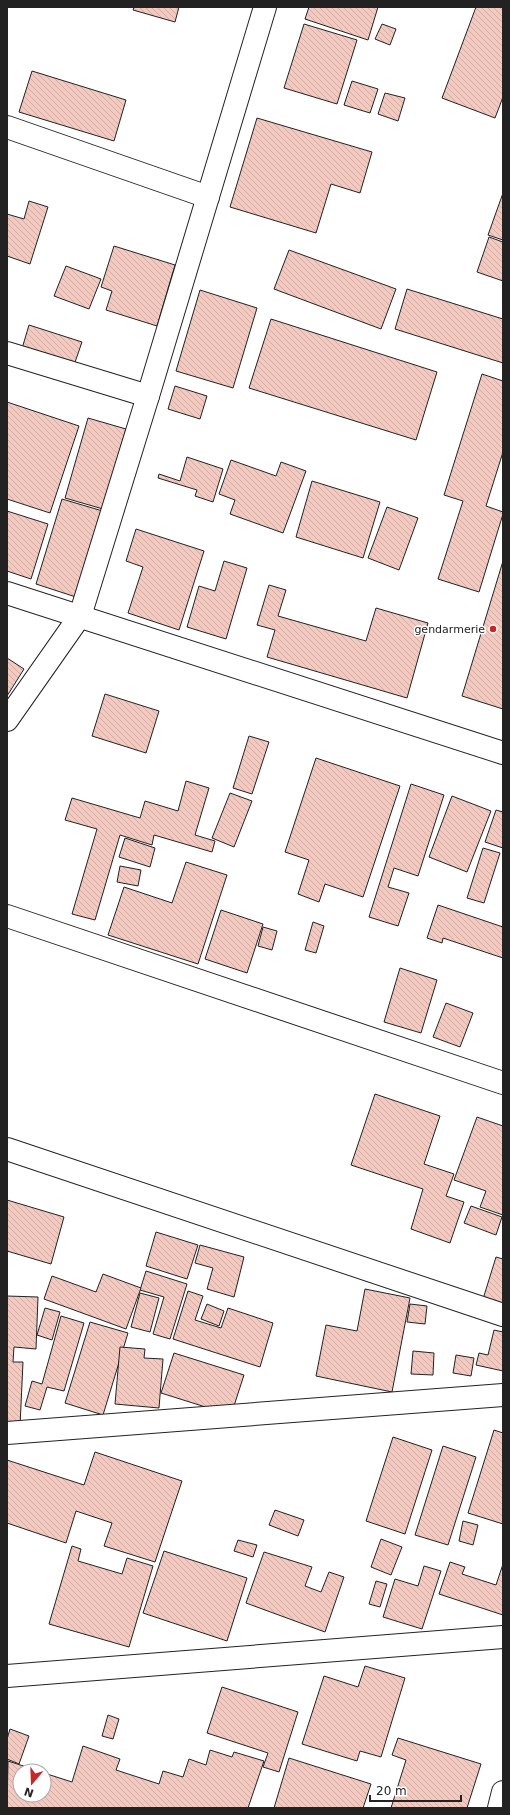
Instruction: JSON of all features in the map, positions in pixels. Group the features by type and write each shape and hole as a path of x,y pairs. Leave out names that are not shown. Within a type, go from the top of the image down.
{"street":[{"path":"7,720 80,616 265,7"},
{"path":"7,127 208,197"},
{"path":"7,352 148,396"},
{"path":"7,593 503,753"},
{"path":"7,916 503,1083"},
{"path":"7,1149 503,1315"},
{"path":"7,1433 503,1394"},
{"path":"7,1676 503,1637"},
{"path":"499,1808 503,1792"}],"building":[{"path":"134,7 179,7 175,22 133,10"},
{"path":"309,7 378,7 368,40 305,19"},
{"path":"476,7 503,7 503,97 495,118 442,98"},
{"path":"304,24 357,40 337,104 284,88"},
{"path":"382,24 396,29 390,45 375,39"},
{"path":"32,71 126,100 114,141 19,112"},
{"path":"352,81 378,89 370,113 344,105"},
{"path":"385,93 405,98 398,121 378,114"},
{"path":"257,118 372,152 360,193 331,184 316,233 230,207"},
{"path":"503,193 503,240 488,235"},
{"path":"29,201 48,207 30,264 7,256 7,214 24,219"},
{"path":"489,237 503,242 503,281 477,272"},
{"path":"114,246 175,265 157,326 106,310 112,291 101,287"},
{"path":"289,250 396,289 381,329 274,289"},
{"path":"66,266 101,279 89,309 54,296"},
{"path":"407,289 503,319 503,363 395,329"},
{"path":"200,290 257,308 233,388 176,371"},
{"path":"271,319 437,372 416,440 249,388"},
{"path":"29,325 82,342 73,368 21,352"},
{"path":"482,374 503,381 503,452 486,506 503,512 503,514 479,592 438,579 463,501 444,495"},
{"path":"175,386 207,396 200,419 168,409"},
{"path":"7,402 79,426 50,513 7,499"},
{"path":"88,418 126,429 103,509 65,498"},
{"path":"187,457 223,469 213,502 195,496 197,490 158,478 159,474 180,481"},
{"path":"231,460 276,476 281,462 306,471 283,533 230,514 235,500 219,494"},
{"path":"312,481 380,502 363,558 296,537"},
{"path":"62,499 106,512 79,598 36,584"},
{"path":"387,507 418,518 399,570 368,558"},
{"path":"7,511 48,524 31,579 7,571"},
{"path":"136,529 204,551 179,630 128,613 143,567 126,561"},
{"path":"224,561 247,568 226,639 187,627 199,586 215,591"},
{"name":"gendarmerie","path":"503,561 503,709 462,696"},
{"path":"269,585 286,590 278,616 366,641 376,608 428,623 407,698 267,657 275,630 257,625"},
{"path":"7,658 24,669 7,696"},
{"path":"105,694 159,711 146,753 92,736"},
{"path":"249,736 269,742 252,794 233,788"},
{"path":"316,758 400,786 363,897 325,884 319,902 298,894 309,860 285,852"},
{"path":"186,781 209,788 195,835 215,841 212,852 154,835 152,845 120,835 95,920 72,914 97,829 65,820 72,798 140,818 145,801 178,811"},
{"path":"411,784 444,795 418,876 394,868 388,887 409,893 398,926 369,917"},
{"path":"230,793 252,801 234,847 212,838"},
{"path":"452,796 491,811 467,872 429,857"},
{"path":"496,810 503,812 503,848 485,842"},
{"path":"125,838 155,848 150,867 119,857"},
{"path":"483,848 500,853 484,903 467,898"},
{"path":"186,862 227,875 198,964 108,935 124,887 172,903"},
{"path":"120,866 141,870 138,886 117,882"},
{"path":"438,905 503,927 503,958 443,938 442,943 427,938"},
{"path":"221,910 263,924 247,973 205,959"},
{"path":"313,922 324,926 316,953 305,950"},
{"path":"263,927 277,931 272,950 258,946"},
{"path":"400,968 437,980 421,1033 384,1022"},
{"path":"446,1003 473,1013 460,1047 433,1037"},
{"path":"375,1094 440,1116 424,1164 454,1174 446,1196 464,1202 450,1243 411,1229 423,1189 351,1165"},
{"path":"477,1117 503,1126 503,1215 480,1207 486,1191 454,1180"},
{"path":"7,1200 64,1217 51,1264 7,1251"},
{"path":"471,1206 502,1217 496,1235 464,1223"},
{"path":"156,1232 198,1245 187,1279 146,1266"},
{"path":"200,1245 244,1257 234,1297 207,1289 213,1268 195,1263"},
{"path":"496,1257 503,1259 503,1305 483,1299"},
{"path":"146,1271 187,1284 170,1339 153,1334 164,1297 140,1290"},
{"path":"103,1274 141,1288 126,1329 44,1299 52,1276 96,1292"},
{"path":"365,1289 410,1298 392,1392 316,1376 326,1325 357,1331"},
{"path":"188,1291 203,1296 195,1320 221,1328 228,1308 273,1323 260,1367 173,1339"},
{"path":"140,1293 159,1298 150,1332 131,1327"},
{"path":"7,1296 38,1297 36,1349 14,1347 13,1362 23,1362 20,1426 7,1425"},
{"path":"207,1304 224,1311 219,1326 201,1319"},
{"path":"410,1304 427,1306 425,1324 407,1322"},
{"path":"45,1308 60,1312 52,1340 37,1335"},
{"path":"61,1316 84,1323 64,1391 47,1387 40,1410 25,1406 32,1381 42,1384"},
{"path":"90,1322 128,1333 103,1415 65,1403"},
{"path":"494,1330 503,1332 503,1371 476,1365 479,1353 488,1355"},
{"path":"120,1347 145,1349 144,1358 163,1359 159,1408 115,1404"},
{"path":"413,1351 434,1353 433,1375 411,1374"},
{"path":"174,1353 244,1375 231,1415 161,1393"},
{"path":"456,1355 474,1358 471,1376 453,1373"},
{"path":"494,1430 503,1433 503,1524 468,1513"},
{"path":"393,1437 432,1450 405,1534 366,1521"},
{"path":"443,1446 476,1457 448,1545 415,1535"},
{"path":"95,1452 182,1481 155,1562 104,1546 112,1523 76,1511 66,1543 7,1523 7,1460 84,1485"},
{"path":"275,1510 304,1520 298,1536 269,1525"},
{"path":"463,1521 478,1525 473,1545 459,1541"},
{"path":"381,1539 402,1547 391,1575 371,1567"},
{"path":"238,1540 257,1545 253,1557 234,1551"},
{"path":"72,1546 81,1549 78,1561 122,1574 127,1558 153,1566 129,1647 49,1624"},
{"path":"164,1551 247,1578 227,1641 143,1613"},
{"path":"264,1552 312,1567 305,1586 321,1592 329,1572 344,1577 325,1632 246,1603"},
{"path":"450,1562 465,1567 462,1574 496,1585 503,1564 503,1615 439,1594"},
{"path":"424,1566 441,1571 422,1629 383,1617 395,1579 418,1586"},
{"path":"376,1581 387,1584 380,1607 369,1604"},
{"path":"365,1666 405,1678 381,1757 360,1751 357,1761 302,1744 324,1676 358,1687"},
{"path":"222,1687 298,1712 279,1772 263,1767 268,1753 207,1733"},
{"path":"108,1715 119,1719 113,1739 102,1736"},
{"path":"10,1729 29,1736 19,1763 7,1759 7,1739"},
{"path":"398,1738 481,1764 467,1808 391,1808 406,1760 392,1755"},
{"path":"83,1746 120,1759 116,1770 159,1784 163,1771 183,1777 189,1759 206,1765 210,1750 232,1757 234,1752 264,1761 248,1808 7,1808 8,1761 14,1763 12,1763 12,1803 52,1803 52,1776 72,1782"},
{"path":"289,1758 371,1784 363,1808 274,1808"}],"place":[{"name":"gendarmerie","path":"493,629"}]}
